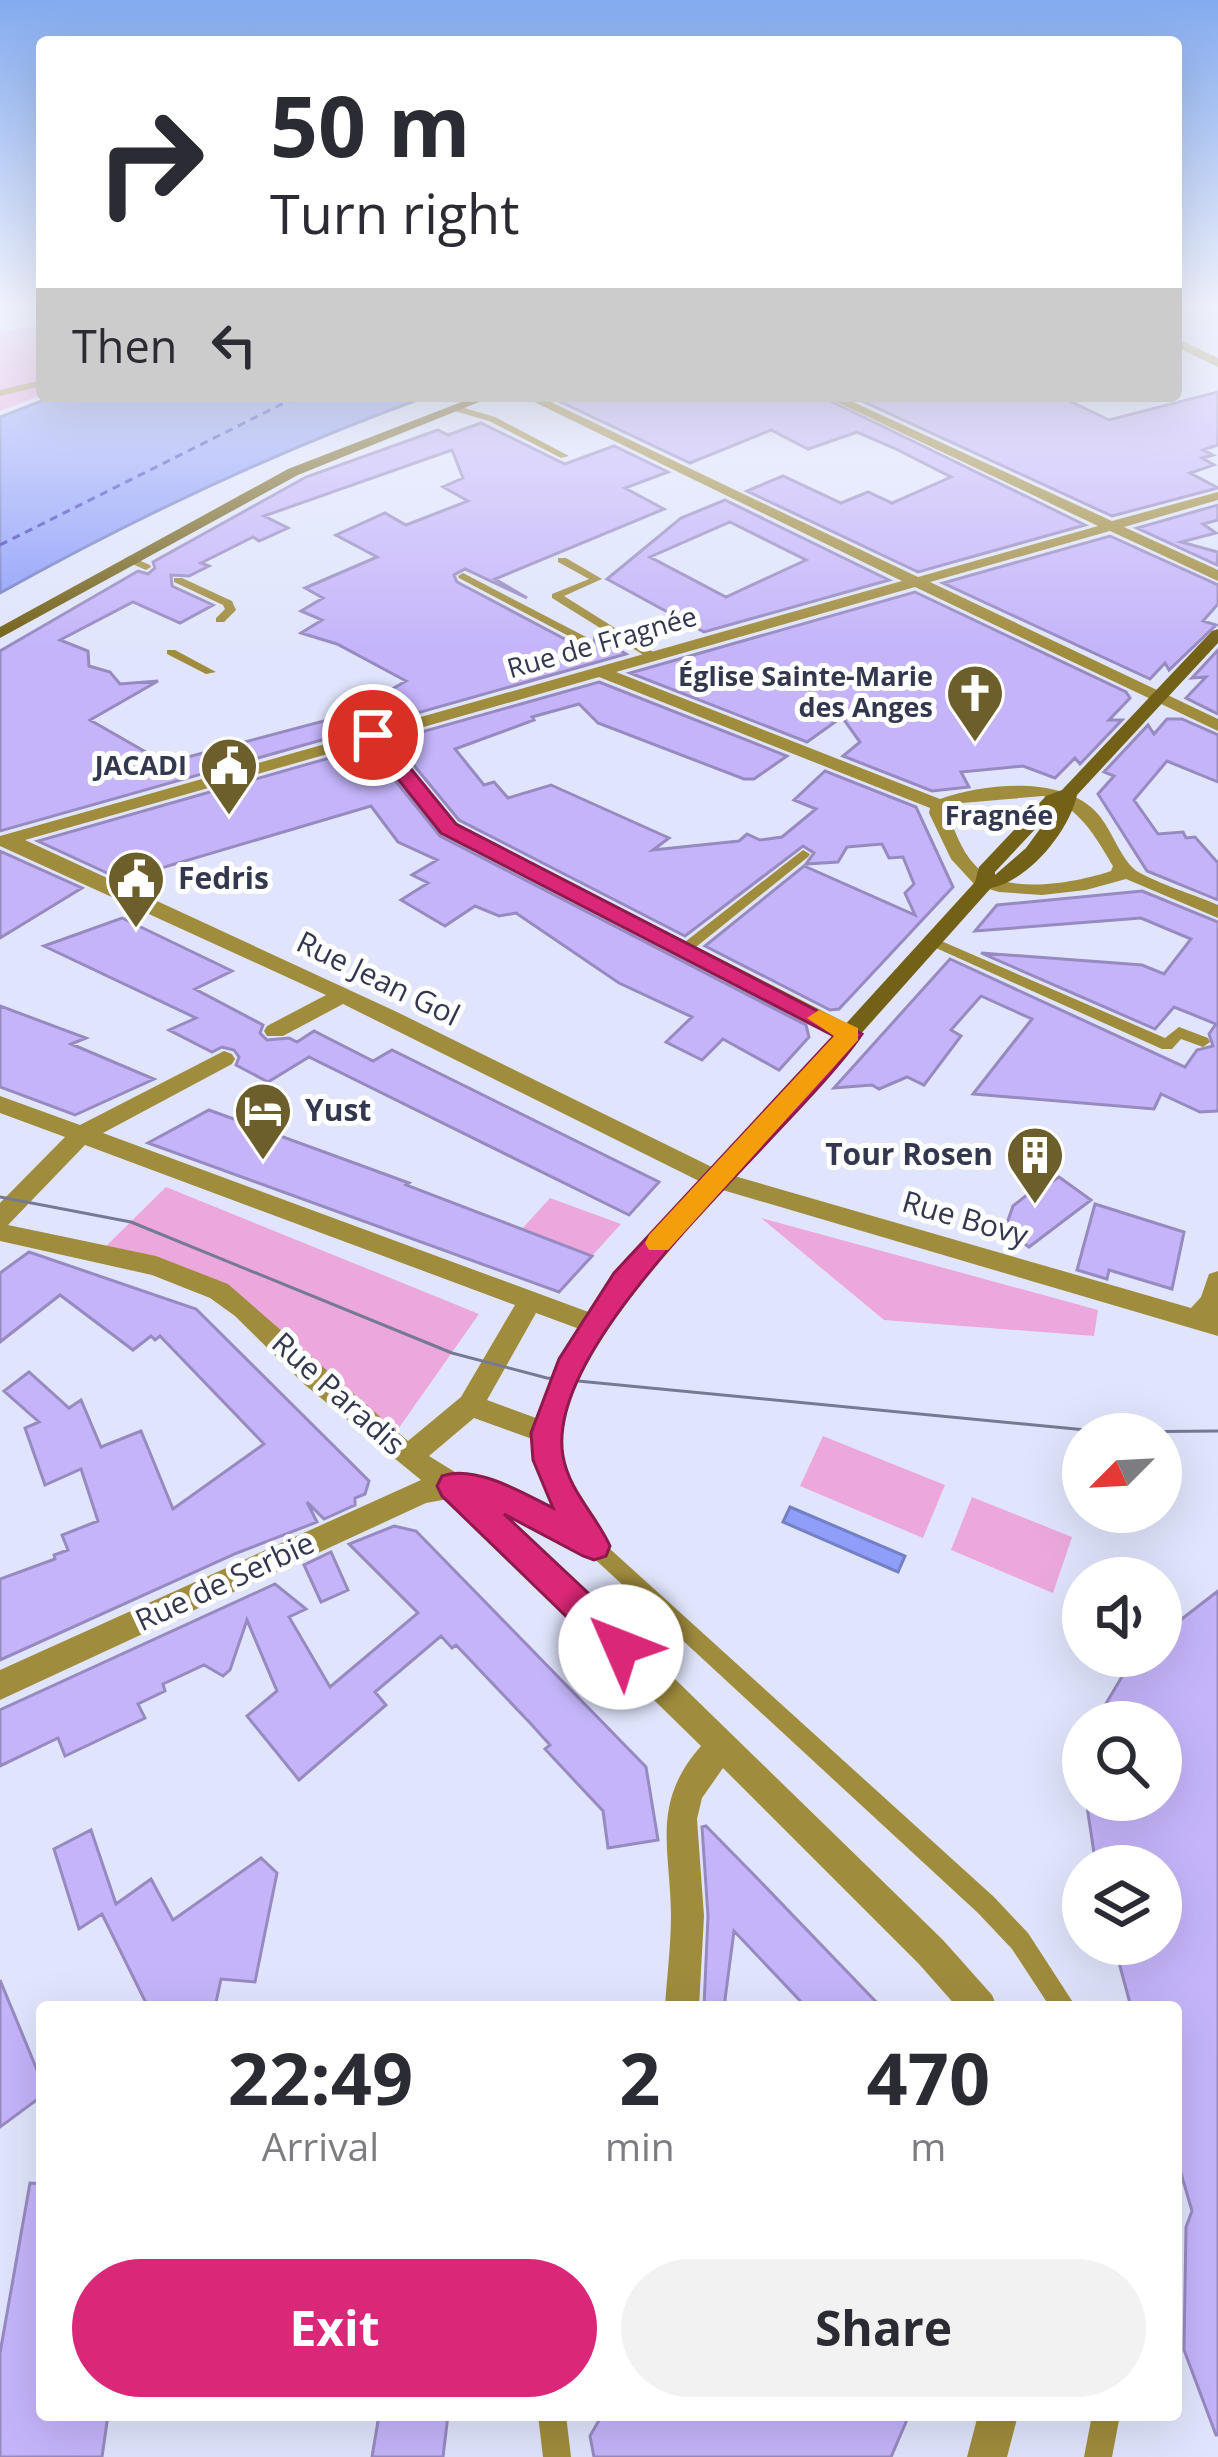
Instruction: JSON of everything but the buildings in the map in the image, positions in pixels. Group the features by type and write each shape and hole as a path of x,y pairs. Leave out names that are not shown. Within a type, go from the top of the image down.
{"main road":[{"path":"0,614 277,466 407,420"},
{"path":"0,633 292,472 415,420"},
{"path":"717,1180 985,883 1005,878 1067,812 1069,794 1218,634"}],"street":[{"path":"578,420 1218,726"},
{"path":"881,420 1218,576"},
{"name":"Rue de Fragnée","path":"4,841 1218,496"},
{"path":"614,664 940,805 1016,792 1069,794 1085,808 1123,871 1218,912"},
{"path":"373,735 448,828 850,1034"},
{"path":"940,805 938,813 967,870 985,883 1011,889 1104,880 1123,871"},
{"name":"Rue Jean Gol","path":"4,841 344,995 717,1180"},
{"path":"275,1031 344,995"},
{"path":"0,1218 82,1134 224,1059"},
{"path":"0,1104 593,1324"},
{"name":"Rue Bovy","path":"717,1180 1207,1323 1218,1281"},
{"name":"Rue Paradis","path":"0,1232 156,1266 219,1291 408,1457 453,1486 722,1746 974,2001"},
{"path":"408,1457 470,1405 530,1300"},
{"path":"470,1405 546,1433"},
{"name":"Rue de Serbie","path":"0,1685 422,1492 453,1486"},
{"path":"682,2001 688,1904 678,1815 693,1777 722,1746"},
{"path":"987,2457 996,2421"}],"lane":[{"path":"494,420 565,456"},
{"path":"129,560 146,567"},
{"path":"562,560 597,579 556,596 654,657"},
{"path":"463,576 584,640"},
{"path":"178,580 228,603 231,610 220,620"},
{"path":"171,652 210,672"},
{"path":"686,948 803,854"},
{"path":"932,941 1168,1045 1179,1031 1203,1042"},
{"path":"594,1546 557,1487 546,1433 569,1368 593,1324 624,1281 717,1180"},
{"path":"453,1486 508,1500 594,1546 986,1905 1020,1941 1060,2001"},
{"path":"553,2421 557,2457"},
{"path":"1098,2457 1105,2421"}],"shaded area":[{"path":"166,1187 479,1314 389,1442 244,1309 101,1251"},
{"path":"550,1198 621,1224 592,1256 522,1229"},
{"path":"761,1218 1098,1310 1094,1336 884,1320"},
{"path":"823,1436 945,1485 923,1538 800,1486"},
{"path":"972,1497 1072,1537 1053,1593 951,1550"}],"water":[{"path":"0,420 367,420 210,486 0,593"},
{"path":"790,1507 905,1556 898,1572 783,1522"}],"ferry route":[{"path":"0,545 251,420"}],"tram line":[{"path":"0,1197 131,1222 452,1353 547,1378 1107,1432 1218,1431"}],"slow traffic":[{"path":"659,1243 850,1034 819,1018"}],"place":[{"name":"Église Sainte-Marie des Anges","path":"975,744"},
{"name":"JACADI","path":"229,817"},
{"name":"Fedris","path":"136,930"},
{"name":"Yust","path":"263,1162"},
{"name":"Tour Rosen","path":"1035,1206"}],"district":[{"name":"Fragnée","path":"999,816"}],"route":[{"path":"373,735 448,828 850,1034 624,1281 569,1368 546,1433 548,1460 573,1517 594,1546 508,1500 453,1486 621,1647"}]}
